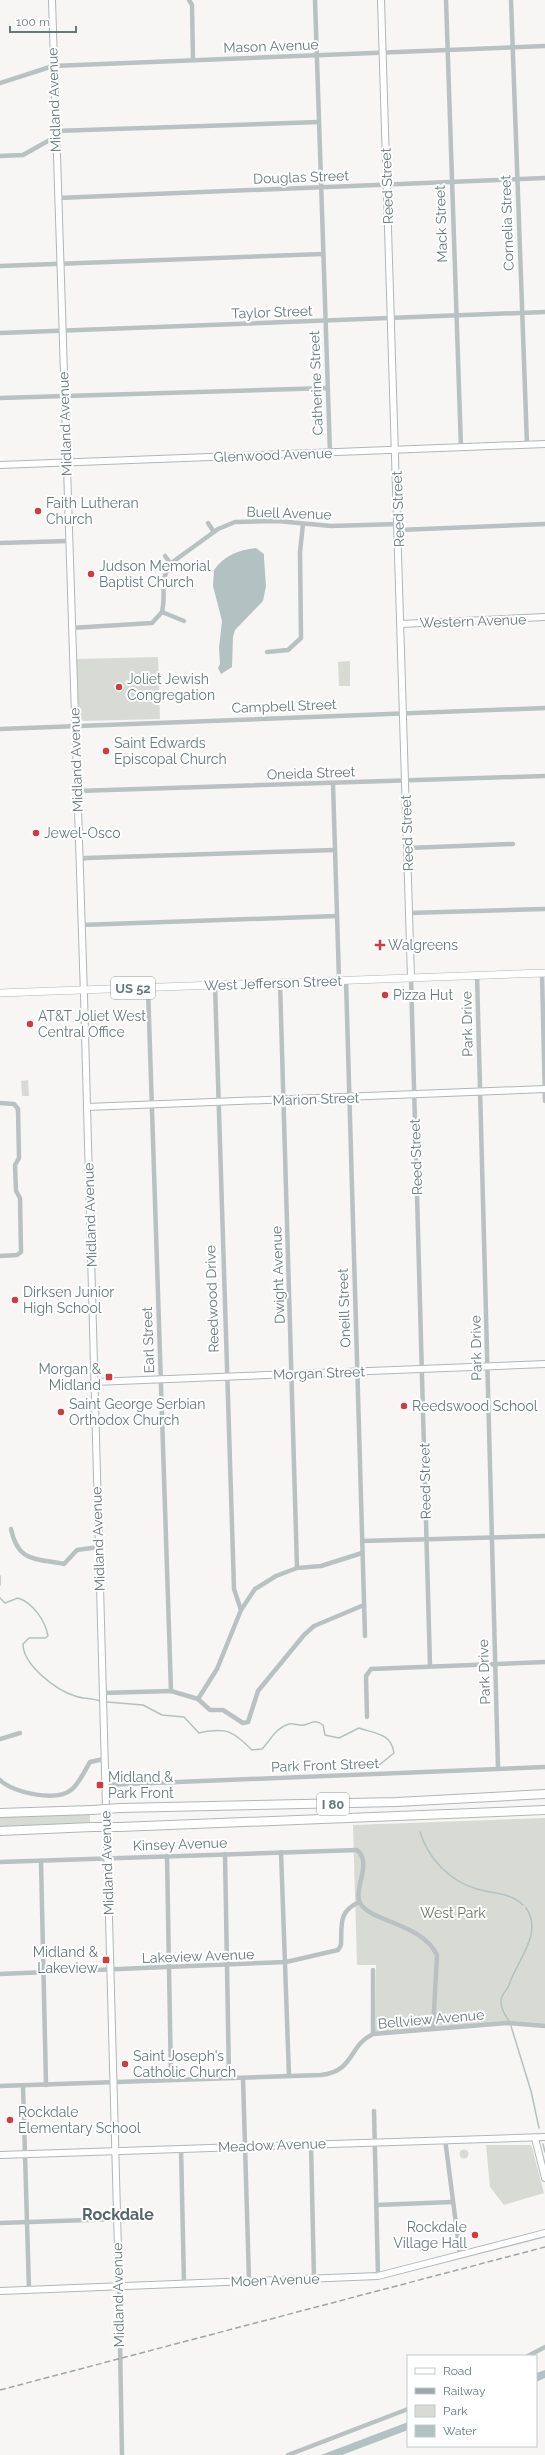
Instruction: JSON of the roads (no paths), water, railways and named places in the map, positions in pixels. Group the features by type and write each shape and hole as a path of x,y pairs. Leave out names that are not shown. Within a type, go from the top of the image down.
{"highway":[{"name":"I 80","path":"0,1813 120,1808 390,1802 545,1794"},
{"name":"I 80","path":"0,1831 545,1810"}],"main road":[{"name":"West Jefferson Street","path":"0,993 543,973"}],"street":[{"name":"Midland Avenue","path":"52,0 68,541 84,990 122,2455"},
{"path":"189,0 192,5 194,60"},
{"name":"Catherine Street","path":"315,0 330,453"},
{"name":"Reed Street","path":"381,0 410,913 430,1666"},
{"name":"Mack Street","path":"446,0 450,182 461,448"},
{"name":"Cornelia Street","path":"511,0 527,445"},
{"name":"Mason Avenue","path":"0,83 53,66 545,46"},
{"path":"0,156 23,155 55,134 319,122"},
{"name":"Douglas Street","path":"58,198 545,178"},
{"path":"0,266 323,254"},
{"name":"Taylor Street","path":"0,333 545,312"},
{"path":"0,398 328,388"},
{"name":"Glenwood Avenue","path":"0,464 545,444"},
{"name":"Buell Avenue","path":"162,612 162,579 171,564 214,532 226,525 246,521 331,526 398,527 545,524"},
{"path":"208,523 214,532"},
{"path":"267,652 288,650 301,638 300,552 303,524"},
{"path":"0,542 68,541"},
{"path":"165,556 171,564"},
{"path":"71,628 146,625 156,620 162,612 184,621"},
{"name":"Western Avenue","path":"401,624 545,618"},
{"name":"Campbell Street","path":"0,729 545,708"},
{"name":"Oneida Street","path":"77,792 406,782 545,776"},
{"path":"333,784 337,916 342,980"},
{"path":"408,848 512,844"},
{"path":"79,860 86,858 335,850"},
{"path":"410,913 545,909"},
{"path":"81,925 337,916"},
{"path":"543,973 545,1101"},
{"name":"Park Drive","path":"477,975 498,1768"},
{"name":"Oneill Street","path":"342,980 350,1098 365,1636"},
{"name":"Dwight Avenue","path":"280,982 297,1568"},
{"name":"Reedwood Drive","path":"215,985 226,1377 234,1589 241,1610"},
{"name":"Earl Street","path":"148,988 171,1691"},
{"name":"Marion Street","path":"87,1107 350,1098 545,1089"},
{"path":"0,1103 14,1104 18,1109 19,1158 15,1165 16,1191 20,1198 21,1252 17,1256 0,1256"},
{"name":"Morgan Street","path":"94,1382 545,1364"},
{"path":"11,1529 19,1552 24,1556 64,1564 78,1550 99,1547"},
{"path":"362,1541 545,1536"},
{"path":"198,1699 217,1669 241,1610 255,1590 276,1576 297,1568 321,1566 362,1553"},
{"path":"102,1693 171,1691 198,1699 210,1710 223,1710 243,1723 248,1722 258,1691 304,1635 314,1626 364,1605"},
{"path":"367,1717 366,1676 368,1671 375,1668 545,1662"},
{"path":"0,1739 20,1734"},
{"path":"0,1780 17,1790 53,1796 70,1790 90,1762 104,1759"},
{"name":"Park Front Street","path":"105,1785 545,1767"},
{"name":"Kinsey Avenue","path":"0,1862 354,1849 360,1852 363,1860 359,1902"},
{"path":"281,1852 289,2076"},
{"path":"225,1854 229,2078"},
{"path":"167,1856 171,2080"},
{"path":"41,1861 46,2085"},
{"path":"359,1902 365,1910 401,1924 433,1947 437,1955 438,1969 433,2029"},
{"name":"Lakeview Avenue","path":"0,1974 227,1967 286,1962 338,1950 340,1945 343,1913 348,1907 359,1902"},
{"path":"373,1970 373,2034"},
{"name":"Bellview Avenue","path":"0,2086 321,2075 338,2071 345,2066 366,2038 373,2034 507,2023 545,2026"},
{"path":"243,2078 249,2281"},
{"path":"23,2086 29,2290"},
{"path":"374,2111 378,2276"},
{"name":"Meadow Avenue","path":"0,2155 375,2141 545,2137"},
{"path":"535,2138 545,2178"},
{"path":"445,2139 460,2255"},
{"path":"311,2144 314,2279"},
{"path":"181,2148 184,2284"},
{"path":"376,2205 452,2202"},
{"path":"0,2222 117,2219"},
{"name":"Moen Avenue","path":"0,2291 378,2276 545,2233"},
{"path":"530,2355 545,2347"},
{"path":"288,2455 407,2409"}],"water":[{"path":"256,548 264,554 266,586 263,601 235,630 233,637 232,667 221,674 218,668 220,664 219,648 222,621 213,586 214,570 232,554 243,550"},
{"path":"545,2370 545,2378 537,2382 537,2373"},
{"path":"407,2422 407,2430 342,2455 321,2455"}],"waterway":[{"path":"0,1576 0,1585"},
{"path":"0,1598 5,1603 18,1598 23,1600 38,1613 44,1624 48,1636 45,1638 29,1638 23,1644 24,1652 34,1668 42,1676 67,1693 78,1697 100,1701"},
{"path":"107,1702 143,1705 162,1715 184,1717 199,1733 216,1730 229,1732 240,1738 252,1750 262,1749 280,1728 289,1724 302,1725 318,1722 323,1725 325,1735 339,1738 359,1728 382,1735 390,1742 394,1753 378,1766"},
{"path":"420,1832 428,1851 434,1859 457,1880 483,1891 507,1896 523,1905"},
{"path":"509,2021 502,2009 501,1999 527,1947 530,1937 532,1927 531,1918 526,1908"},
{"path":"511,2026 531,2091 539,2128"},
{"path":"543,2144 545,2152"}],"railway":[{"path":"0,2390 545,2247"}],"place":[{"name":"Faith Lutheran Church","path":"38,511"},
{"name":"Judson Memorial Baptist Church","path":"91,574"},
{"name":"Joliet Jewish Congregation","path":"119,687"},
{"name":"Saint Edwards Episcopal Church","path":"106,751"},
{"name":"Jewel-Osco","path":"36,833"},
{"name":"Walgreens","path":"380,945"},
{"name":"Pizza Hut","path":"385,995"},
{"name":"AT&T Joliet West Central Office","path":"30,1024"},
{"name":"Dirksen Junior High School","path":"15,1300"},
{"name":"Morgan & Midland","path":"109,1377"},
{"name":"Reedswood School","path":"404,1406"},
{"name":"Saint George Serbian Orthodox Church","path":"61,1412"},
{"name":"Midland & Park Front","path":"100,1785"},
{"name":"Midland & Lakeview","path":"106,1960"},
{"name":"Saint Joseph's Catholic Church","path":"125,2064"},
{"name":"Rockdale Elementary School","path":"10,2120"},
{"name":"Rockdale Village Hall","path":"475,2235"}],"district":[{"name":"Rockdale","path":"118,2214"}],"park label":[{"name":"West Park","path":"453,1913"}]}
